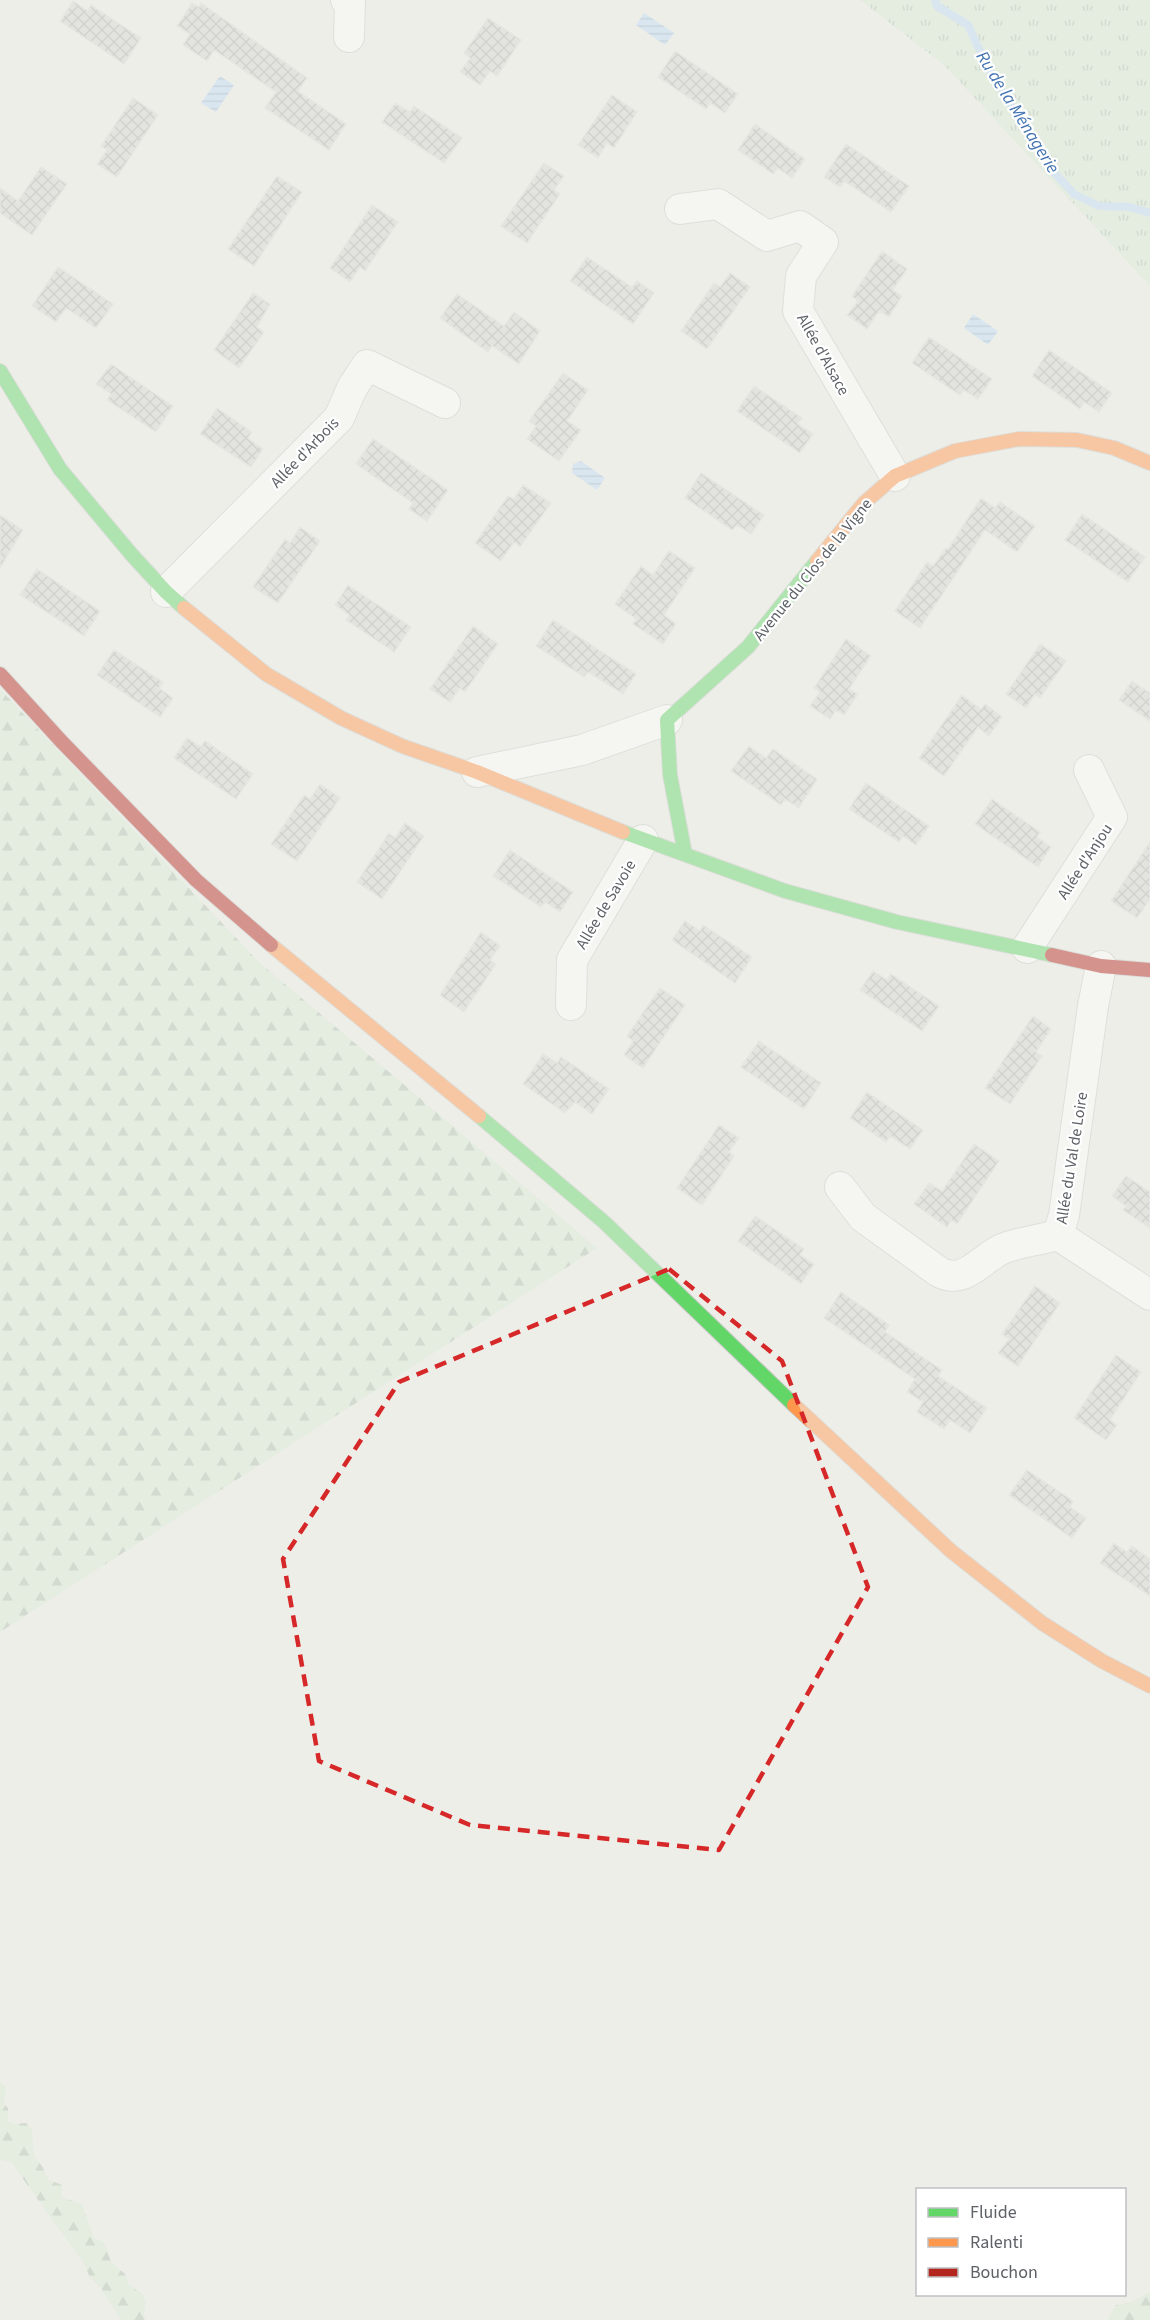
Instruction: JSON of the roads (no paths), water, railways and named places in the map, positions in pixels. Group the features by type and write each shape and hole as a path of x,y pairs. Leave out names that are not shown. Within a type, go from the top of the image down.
{"street":[{"path":"346,0 350,3 349,37"},
{"name":"Allée d'Alsace","path":"680,209 718,204 767,236 800,226 823,242 801,276 798,310 895,476"},
{"name":"Allée d'Arbois","path":"166,592 339,418 352,388 367,364 445,403"},
{"path":"0,371 60,469 166,592 208,630 266,674 314,703 402,746 477,772 643,840 765,884 861,913 1101,966 1150,970"},
{"name":"Avenue du Clos de la Vigne","path":"477,772 582,750 667,720 748,647 864,503 895,476 955,451 1019,439 1077,440 1114,448 1150,463"},
{"path":"0,674 61,741 196,880 251,930 311,976 604,1222 951,1551 1042,1623 1102,1661 1150,1686"},
{"path":"667,720 671,783 685,855"},
{"name":"Allée d'Anjou","path":"1027,948 1112,817 1089,770"},
{"name":"Allée de Savoie","path":"571,1005 572,960 643,840"},
{"name":"Allée du Val de Loire","path":"840,1187 863,1218 948,1276 965,1273 1002,1250 1058,1235 1064,1215 1093,1006 1101,966"},
{"path":"1058,1235 1150,1295"}],"water":[{"path":"644,13 674,33 665,45 636,25"},
{"path":"220,76 234,85 216,112 201,103"},
{"path":"973,314 998,331 988,345 964,328"},
{"path":"581,461 605,478 597,490 572,473 573,464"}],"waterway":[{"name":"Ru de la Ménagerie","path":"935,0 937,6 968,25 988,68 1049,167 1074,194 1099,206 1130,207 1150,213"}]}
